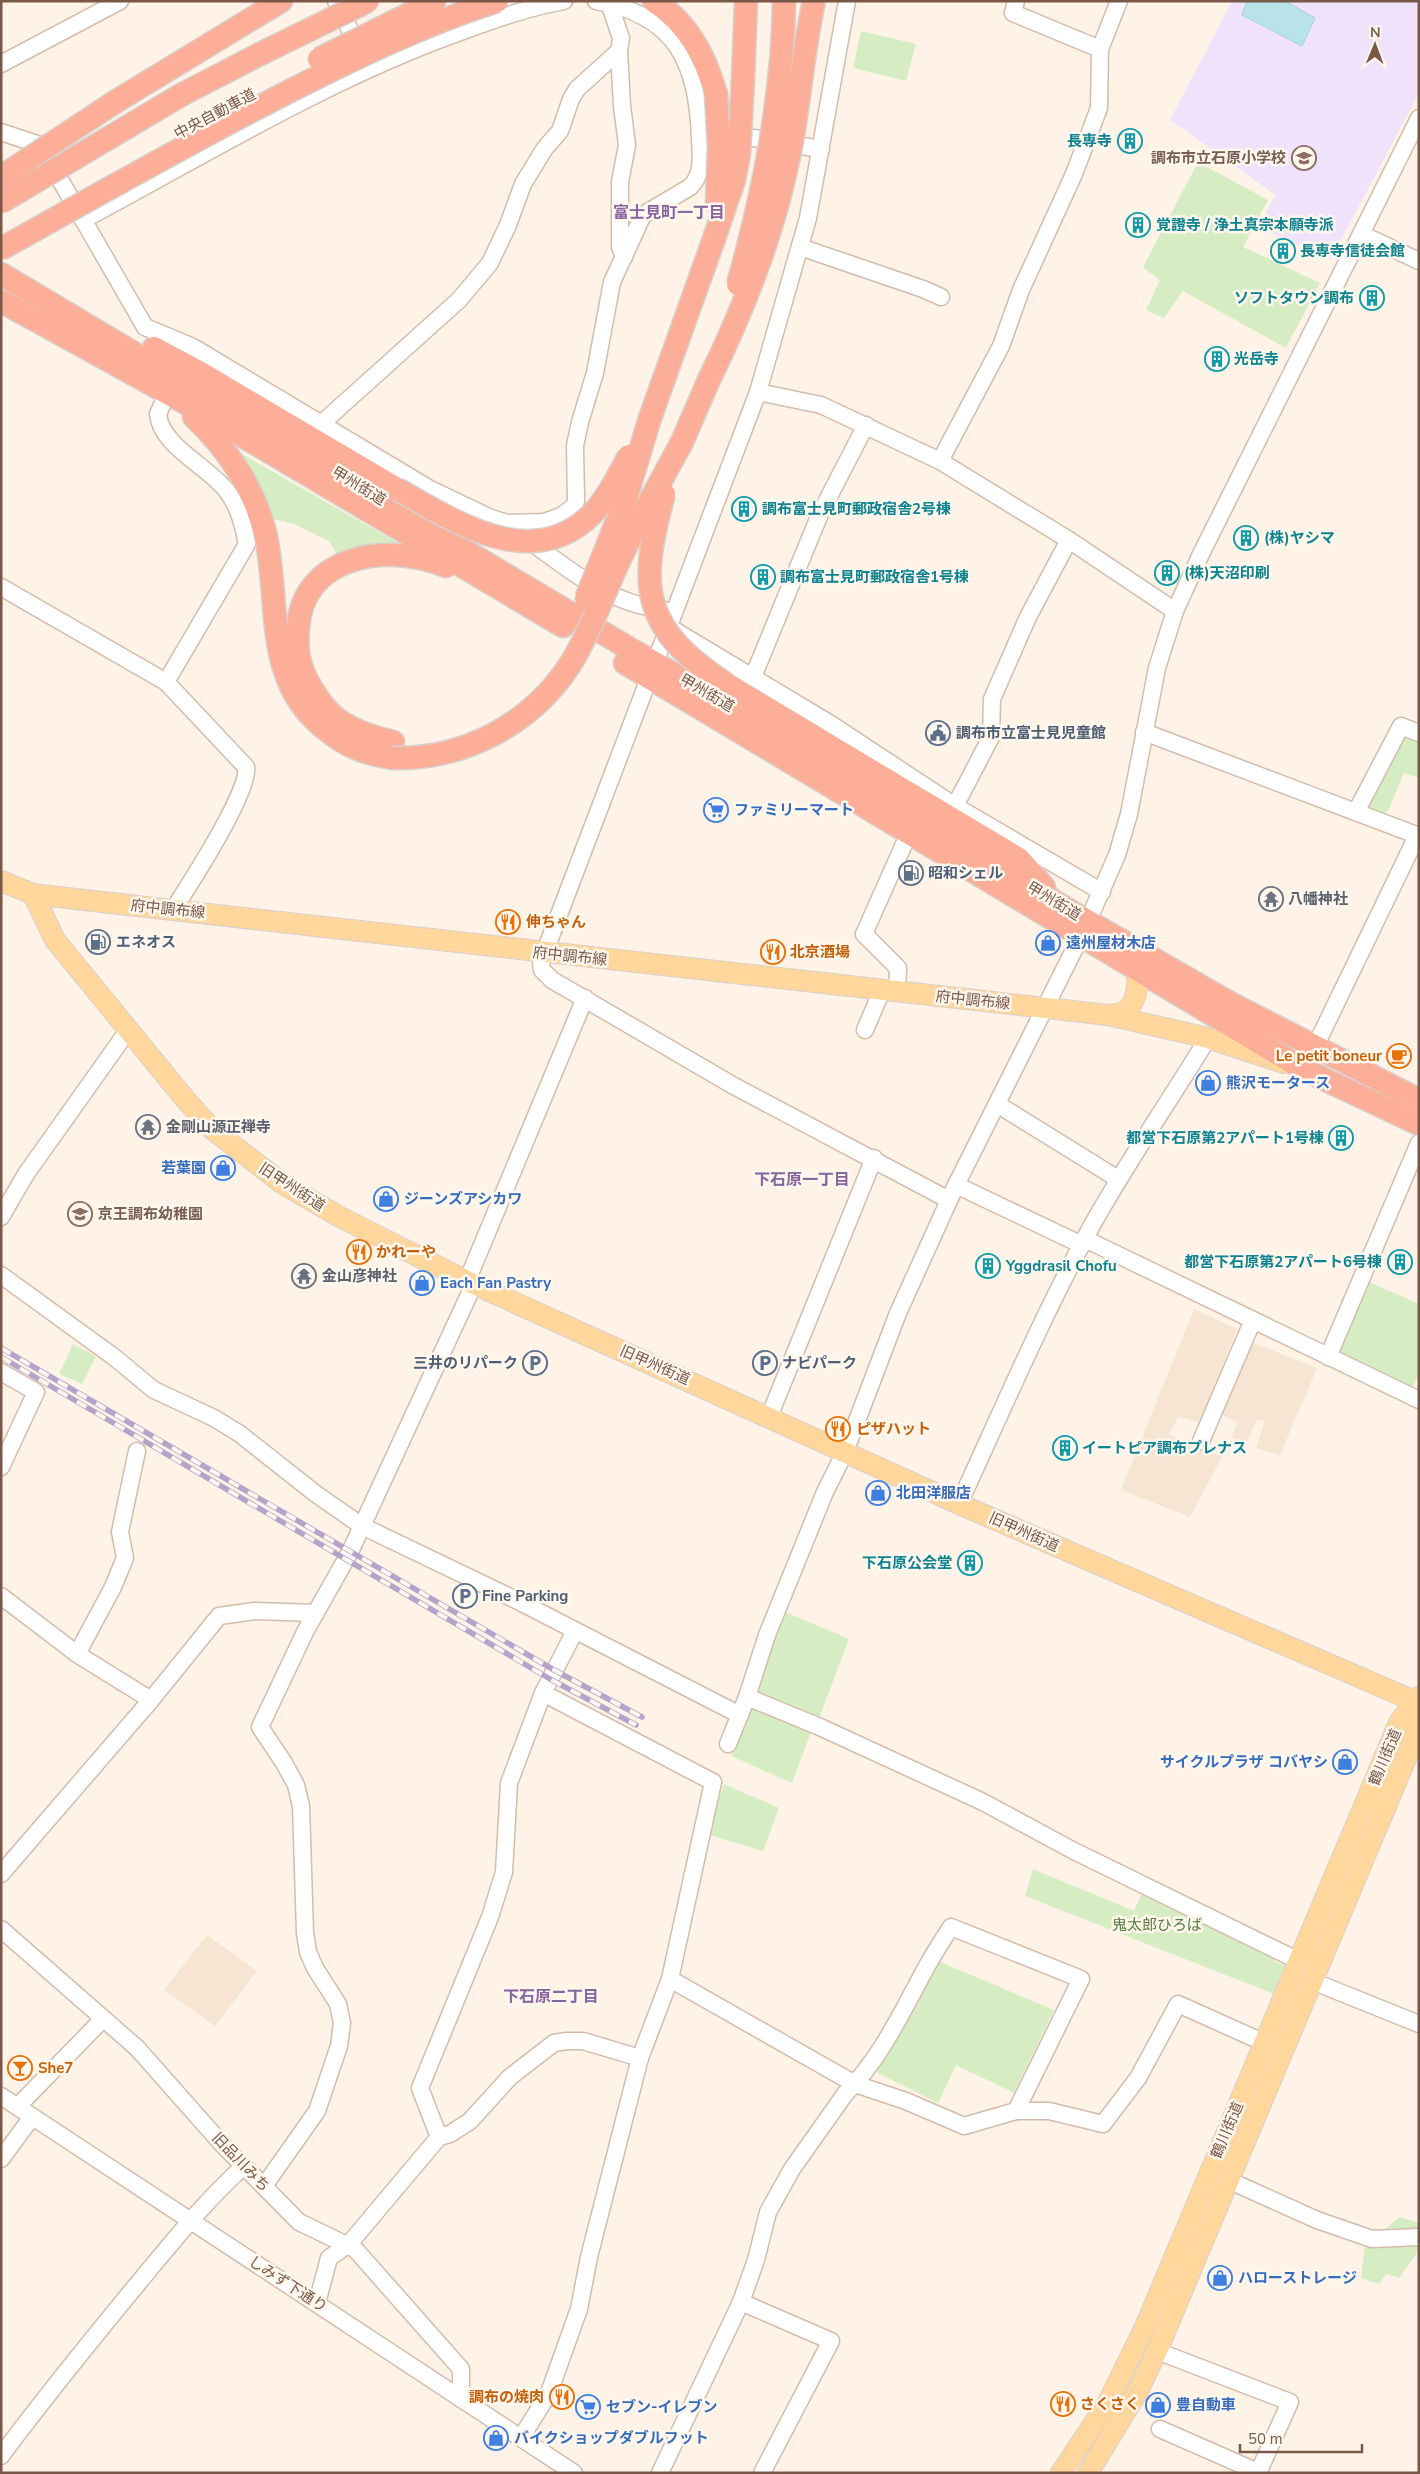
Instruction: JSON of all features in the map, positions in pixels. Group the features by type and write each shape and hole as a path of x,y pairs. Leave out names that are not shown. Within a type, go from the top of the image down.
{"highway":[{"path":"1,177 169,68 281,1"},
{"name":"中央自動車道","path":"1,202 181,95 368,1"},
{"name":"中央自動車道","path":"1,236 120,164 352,42 435,1"},
{"path":"1,248 204,134 367,52 469,10 497,1"},
{"path":"654,1 671,13 695,41 704,57 716,94 719,146 715,236"},
{"path":"165,393 209,431 224,450 255,504 264,531 269,556 278,650 291,689 316,722 334,737 365,754 392,750 413,744 433,742 470,729 521,698 547,670 571,634 586,600 625,501 650,418 734,180 739,154 746,1"},
{"path":"708,382 733,302 758,208 777,94 784,1"},
{"path":"543,615 458,572 422,559 374,554 350,561 331,570 317,583 304,602 298,622 297,647 303,673 319,701 337,719 392,750 435,756 475,744 515,721 547,693 572,662 620,559 682,442 738,319 773,224 790,152 814,1"},
{"name":"甲州街道","path":"1,274 62,309 653,671 909,834 1084,929 1419,1100"},
{"name":"甲州街道","path":"1,302 165,393 543,615 653,671 1051,899 1084,929 1135,968 1307,1071 1419,1124"},
{"path":"62,309 139,341 204,375 463,526 484,535 525,541 546,538 570,530 592,514 604,500 650,418"},
{"path":"682,442 656,521 649,568 652,603 658,619 669,636 700,667 726,684 1019,859 1043,886 1051,899"}],"main road":[{"path":"1,881 33,894"},
{"name":"府中調布線","path":"33,894 1108,1015 1208,1038 1307,1071"},
{"name":"旧甲州街道","path":"33,894 55,940 188,1103 212,1129 282,1184 340,1217 471,1283 959,1504 1418,1700"},
{"path":"1108,1015 1123,1012 1132,1002 1138,984 1135,968"},
{"name":"鶴川街道","path":"1061,2473 1103,2409 1129,2360 1300,1961 1395,1732 1400,1721 1418,1700"},
{"name":"鶴川街道","path":"1088,2473 1136,2392 1157,2351 1418,1730 1418,1700"}],"street":[{"path":"1,64 120,1"},
{"path":"336,1 369,69"},
{"path":"83,220 369,69 406,52 524,10 564,1"},
{"path":"847,1 821,149 800,247 758,392 541,962 542,970 552,980 734,1086 874,1158 953,1192 1083,1242 1253,1320 1419,1400"},
{"path":"1016,1 1013,12 1100,49"},
{"path":"940,461 1001,346 1021,290 1074,174 1099,108 1100,49 1119,1"},
{"path":"603,2 621,38 618,50 627,144 620,182 620,247 624,257"},
{"path":"505,523 544,522 561,516 574,507 577,495 575,446 580,422 595,373 612,282 643,215 696,182 700,168 700,130 695,86 687,60 668,35 637,12 603,2"},
{"path":"321,424 459,300 490,263 508,225 523,184 540,156 560,131 574,94 618,50"},
{"path":"728,1744 747,1697 767,1635 825,1492 844,1452 898,1313 953,1192 1084,929 1117,855 1129,814 1158,668 1175,611 1200,554 1419,118"},
{"path":"700,130 821,149"},
{"path":"1,132 40,145 145,327 193,347 430,489 478,513 505,523 572,574 595,588 646,607 674,611"},
{"path":"1361,234 1419,261"},
{"path":"800,247 923,289 941,298"},
{"path":"758,392 821,405 940,461 1069,540 1175,611"},
{"path":"165,393 158,414 164,434 214,476 228,492 242,522 247,544 166,682"},
{"path":"753,677 820,514 866,425"},
{"path":"955,806 991,737 992,699 1028,616 1069,540"},
{"path":"1,587 166,682 246,767 247,772 238,796 199,870 173,910"},
{"path":"669,627 829,723 955,806 1102,892"},
{"path":"1356,812 1401,726 1419,733"},
{"path":"1144,732 1418,836 1315,1047"},
{"path":"865,1030 889,991 898,968 864,934 909,834"},
{"path":"264,2186 317,2110 339,2046 342,2023 338,2004 328,1984 315,1968 308,1952 304,1934 300,1806 296,1785 260,1727 278,1686 316,1613 345,1564 471,1283 585,998"},
{"path":"1,1217 26,1174 129,1029"},
{"path":"959,1504 1083,1242 1118,1179 1167,1106 1208,1038"},
{"path":"997,1104 1118,1179"},
{"path":"1328,1357 1419,1144"},
{"path":"768,1417 874,1158"},
{"path":"1,1275 114,1357 154,1390 214,1418 240,1434 316,1494 362,1526 498,1591 740,1715"},
{"path":"1201,1441 1253,1320"},
{"path":"1,1372 36,1392 1,1467"},
{"path":"77,1654 125,1558 120,1532 137,1451"},
{"path":"1,1596 77,1654 151,1700"},
{"path":"1,1874 151,1700 219,1616 255,1611 316,1613"},
{"path":"439,2137 420,2088 490,1917 504,1872 509,1783 543,1693 575,1631"},
{"path":"521,2438 549,2393 579,2309 589,2257 640,2058 670,1979 713,1782 543,1693"},
{"path":"747,1697 820,1727 983,1802 1074,1850 1300,1961"},
{"path":"660,2473 741,2302 756,2260 768,2212 792,2169 845,2094 865,2074 908,2006 919,1980 951,1927 1081,1979 1016,2111"},
{"name":"旧品川みち","path":"1,1928 137,2048 221,2143 299,2222 349,2244 461,2369 461,2399"},
{"path":"670,1979 855,2084 906,2101 964,2126 1016,2111 1049,2111 1103,2124 1138,2078 1178,2004 1264,2043"},
{"path":"1312,1981 1419,2024"},
{"path":"18,2106 103,2019"},
{"path":"316,2303 329,2258 349,2244 439,2137 450,2134 470,2120 510,2077 554,2043 583,2041 640,2058"},
{"name":"しみず下通り","path":"1,2096 574,2473"},
{"path":"1,2159 32,2117"},
{"path":"1,2456 49,2392 191,2222 226,2182 244,2166"},
{"path":"1228,2180 1317,2220 1372,2239 1419,2237"},
{"path":"741,2302 831,2342 762,2473"},
{"path":"1157,2351 1290,2402 1258,2472 1160,2429"}],"shaded area":[{"name":"調布市立石原小学校","path":"1232,1 1419,1 1419,93 1331,259 1257,227 1276,195 1170,120"},
{"path":"1194,1309 1237,1329 1200,1422 1178,1417 1169,1434 1222,1457 1190,1517 1121,1490"},
{"path":"1251,1342 1317,1368 1280,1455 1256,1448 1265,1421 1257,1420 1245,1445 1232,1438 1237,1422 1220,1414"},
{"path":"207,1935 257,1971 215,2026 164,1990"}],"green space":[{"path":"861,31 916,44 906,81 853,68"},
{"path":"1198,162 1268,200 1243,247 1320,283 1286,348 1183,291 1164,318 1146,310 1160,280 1143,267"},
{"path":"240,453 398,543 396,545 367,546 337,555 329,541 294,524 269,518 239,455"},
{"path":"1405,732 1419,738 1419,778 1404,773 1387,813 1364,807"},
{"path":"1369,1282 1419,1304 1419,1374 1408,1398 1333,1362"},
{"path":"73,1344 96,1356 82,1384 59,1374"},
{"path":"785,1612 849,1639 818,1721 753,1694"},
{"path":"751,1707 811,1732 792,1783 731,1756"},
{"path":"724,1784 779,1808 763,1851 706,1834"},
{"name":"鬼太郎ひろば","path":"1033,1869 1134,1911 1142,1893 1277,1953 1274,1961 1286,1966 1274,1994 1025,1896"},
{"path":"940,1962 1054,2010 1014,2093 956,2065 938,2103 876,2072"},
{"path":"1400,2217 1419,2223 1419,2250 1399,2278 1386,2274 1379,2284 1361,2278 1365,2245"}],"water":[{"path":"1247,1 1285,1 1315,18 1302,46 1242,15"}],"railway":[{"path":"1,1348 554,1670 642,1717"},
{"path":"1,1357 550,1679 636,1725"}],"place":[{"name":"長専寺","path":"1130,141"},
{"name":"調布市立石原小学校","path":"1304,158"},
{"name":"覚證寺 / 浄土真宗本願寺派","path":"1138,225"},
{"name":"長専寺信徒会館","path":"1283,251"},
{"name":"ソフトタウン調布","path":"1372,298"},
{"name":"光岳寺","path":"1217,359"},
{"name":"調布富士見町郵政宿舎2号棟","path":"744,509"},
{"name":"(株)ヤシマ","path":"1246,538"},
{"name":"(株)天沼印刷","path":"1167,573"},
{"name":"調布富士見町郵政宿舎1号棟","path":"763,577"},
{"name":"調布市立富士見児童館","path":"938,733"},
{"name":"ファミリーマート","path":"716,810"},
{"name":"昭和シェル","path":"911,873"},
{"name":"八幡神社","path":"1271,899"},
{"name":"伸ちゃん","path":"508,922"},
{"name":"エネオス","path":"98,942"},
{"name":"遠州屋材木店","path":"1048,943"},
{"name":"北京酒場","path":"773,952"},
{"name":"Le petit boneur","path":"1399,1056"},
{"name":"熊沢モータース","path":"1208,1083"},
{"name":"金剛山源正禅寺","path":"148,1127"},
{"name":"都営下石原第2アパート1号棟","path":"1341,1138"},
{"name":"若葉園","path":"223,1168"},
{"name":"ジーンズアシカワ","path":"386,1199"},
{"name":"京王調布幼稚園","path":"80,1214"},
{"name":"かれーや","path":"359,1252"},
{"name":"都営下石原第2アパート6号棟","path":"1400,1262"},
{"name":"Yggdrasil Chofu","path":"988,1266"},
{"name":"金山彦神社","path":"304,1276"},
{"name":"Each Fan Pastry","path":"422,1283"},
{"name":"三井のリパーク","path":"535,1363"},
{"name":"ナビパーク","path":"765,1363"},
{"name":"ピザハット","path":"838,1429"},
{"name":"イートピア調布プレナス","path":"1065,1448"},
{"name":"北田洋服店","path":"878,1493"},
{"name":"下石原公会堂","path":"970,1563"},
{"name":"Fine Parking","path":"465,1596"},
{"name":"サイクルプラザ コバヤシ","path":"1345,1762"},
{"name":"She7","path":"20,2068"},
{"name":"ハローストレージ","path":"1220,2278"},
{"name":"調布の焼肉","path":"562,2397"},
{"name":"さくさく","path":"1063,2404"},
{"name":"豊自動車","path":"1158,2405"},
{"name":"セブン-イレブン","path":"588,2407"},
{"name":"バイクショップダブルフット","path":"496,2438"}],"district":[{"name":"富士見町一丁目","path":"669,213"},
{"name":"下石原一丁目","path":"802,1180"},
{"name":"下石原二丁目","path":"551,1997"}]}
